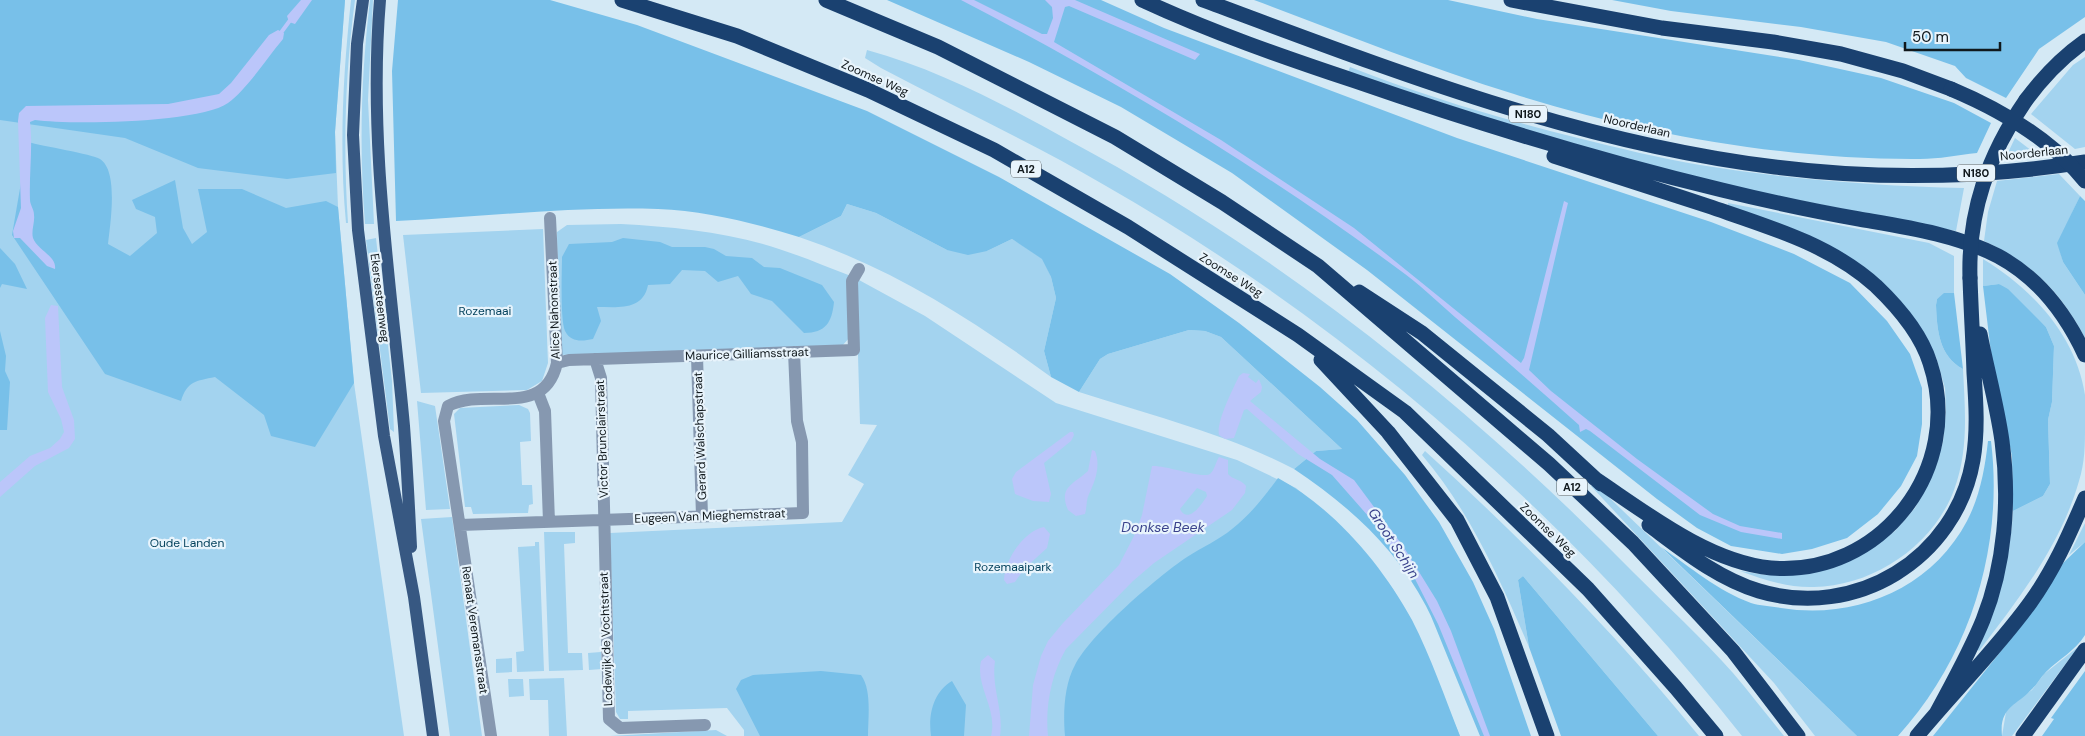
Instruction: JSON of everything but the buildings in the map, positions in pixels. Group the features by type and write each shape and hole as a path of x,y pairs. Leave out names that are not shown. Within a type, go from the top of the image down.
{"highway":[{"name":"Zoomse Weg","path":"622,0 737,36 868,90 994,150 1128,227 1298,335 1405,412 1588,589 1716,736"},
{"name":"A12","path":"826,0 938,46 1116,137 1222,202 1318,266 1549,464 1633,543 1733,650 1798,736"},
{"path":"1142,0 1177,16 1291,59 1484,126 1665,176 1746,196 1928,232 1975,246 2010,263 2040,287 2068,320 2085,355"},
{"name":"Noorderlaan","path":"1203,0 1419,79 1501,106 1605,135 1687,153 1775,167 1866,175 1974,173 2037,169 2085,162"},
{"path":"1511,0 1653,26 1774,42 1841,54 1903,70 1984,102 2024,126 2053,149 2085,181"},
{"path":"1318,266 1422,332 1548,435 1641,519 1696,560 1743,585 1791,597 1817,599 1850,594 1887,580 1920,557 1938,538 1955,513 1969,479 1976,429 1970,278 1972,230 1981,187 1998,145 2026,100 2044,76 2068,53 2085,41"},
{"path":"1484,126 1532,149 1761,224 1828,254 1862,275 1896,308 1918,336 1930,363 1937,398 1937,435 1930,462 1918,490 1900,515 1879,534 1849,553 1832,560 1790,568 1771,568 1735,560 1662,523 1594,478"},
{"path":"1937,712 1984,618 1998,564 2006,506 2002,441 1970,278"},
{"path":"1298,335 1388,432 1457,520 1496,597 1547,736"},
{"path":"1917,736 2004,637 2031,602 2062,552 2085,498"},
{"path":"2023,736 2085,650"}],"main road":[{"name":"Ekersesteenweg","path":"363,0 357,44 353,135 358,230 384,436 414,597 433,736"},
{"name":"Ekersesteenweg","path":"380,0 376,44 379,184 404,427 414,597"}],"street":[{"name":"Alice Nahonstraat","path":"538,393 554,378 557,363 550,218"},
{"name":"Maurice Gilliamsstraat","path":"557,363 595,359 854,350 852,281 859,269"},
{"name":"Eugeen Van Mieghemstraat","path":"460,525 803,513 802,442 797,421 794,352"},
{"name":"Gerard Walschapstraat","path":"697,356 702,516"},
{"name":"Victor Brunclairstraat","path":"595,359 600,378 605,520"},
{"path":"460,525 444,421 448,406 464,400 524,398 538,393 545,411 549,522"},
{"name":"Lodewijk de Vochtstraat","path":"605,520 603,534 609,719 620,728 705,725"},
{"name":"Renaat Veremansstraat","path":"460,525 491,736"}],"green space":[{"name":"Oude Landen","path":"0,0 345,0 335,132 338,207 354,383 404,736 0,736"},
{"path":"351,0 355,0 346,112 348,223 346,223 342,139"},
{"path":"370,0 373,0 368,100 374,224 365,224 362,112"},
{"path":"867,50 919,67 995,101 1146,184 1222,231 1368,335 1437,391 1570,510 1721,660 1784,736 1742,736 1675,655 1604,577 1529,502 1451,431 1369,364 1284,300 1196,241 1106,186 1023,140 881,68 865,58"},
{"path":"2085,57 2085,147 2075,149 2031,114 2073,65"},
{"path":"1350,67 1406,88 1492,115 1578,138 1669,159 1733,170 1799,178 1898,186 1964,188 1956,231 1695,180 1560,142 1348,72"},
{"path":"2015,138 2036,154 2006,157"},
{"path":"2059,174 2080,196 2058,243 2063,262 2085,295 2085,338 2066,306 2044,280 2017,259 1984,241 1988,212 1997,181"},
{"path":"1728,203 1929,243 1954,256 1954,293 1944,294 1937,299 1936,305 1937,324 1944,350 1955,364 1963,369 1965,430 1959,475 1944,510 1932,529 1898,559 1879,571 1858,579 1836,585 1805,587 1777,583 1740,571 1766,575 1791,575 1820,570 1873,547 1895,531 1915,508 1934,471 1943,442 1946,411 1945,388 1936,357 1886,288 1728,206"},
{"path":"847,204 876,213 947,250 987,251 1012,239 1043,259 1051,277 1056,298 1044,351 1051,377 992,335 931,297 867,264 799,237 841,216"},
{"path":"621,224 681,229 740,238 788,252 851,276 850,337 842,346 559,355 557,232 567,225"},
{"name":"Rozemaai","path":"543,229 548,363 542,381 527,390 421,393 403,235"},
{"path":"376,238 392,381 394,432 390,429 366,240"},
{"path":"1983,259 2018,284 2034,299 2062,334 2080,373 2085,395 2085,432 2081,474 2071,505 2061,527 2037,571 1979,651 1977,649 2005,564 2012,529 2013,511 2043,496 2050,484 2048,420 2052,402 2054,346 2046,327 1999,284 1983,286"},
{"name":"Rozemaaipark","path":"859,280 925,316 1056,403 1237,460 1296,488 1333,520 1363,550 1393,589 1412,621 1460,736 744,736 744,730 727,708 628,711 628,719 620,719 616,712 610,533 842,522 864,484 848,475 877,425 860,424 856,286"},
{"path":"1189,330 1205,331 1221,337 1342,449 1316,451 1294,469 1215,435 1079,392 1100,359 1108,354"},
{"path":"417,401 435,406 450,509 426,510"},
{"path":"519,405 528,409 530,413 531,441 520,442 522,485 532,485 533,504 529,505 528,513 473,514 471,507 465,507 454,414 460,408"},
{"path":"1425,451 1533,553 1567,588 1635,661 1699,736 1658,736 1523,576 1518,580 1529,647 1483,547 1455,499 1422,455"},
{"path":"1594,483 1857,736 1815,736 1774,683 1591,486"},
{"path":"452,517 482,736 450,736 421,519"},
{"path":"2085,523 2085,542 2069,555"},
{"path":"544,532 575,532 575,543 564,544 568,653 582,653 583,670 549,671"},
{"path":"535,542 539,542 544,671 517,672 516,652 524,651 518,547 535,546"},
{"path":"2078,647 2012,736 2002,736 2006,712 2013,702 2032,690 2044,674"},
{"path":"601,652 602,669 589,670 588,653"},
{"path":"512,658 512,672 496,673 496,659"},
{"path":"564,678 567,736 549,736 548,700 530,700 529,679"},
{"path":"508,679 523,679 524,696 509,697"},
{"path":"716,730 727,736 610,736"}],"shaded area":[{"path":"0,0 345,0 335,132 336,173 287,179 198,168 125,138 0,120"},
{"path":"398,0 550,0 637,25 867,111 999,177 1170,274 1239,323 1320,387 1357,420 1405,475 1439,522 1473,582 1494,629 1531,736 1480,736 1429,611 1414,585 1385,546 1369,529 1333,497 1294,469 1316,451 1342,449 1221,337 1205,331 1189,330 1108,354 1100,359 1079,392 1051,377 1044,351 1056,298 1051,277 1042,259 1012,239 987,251 968,255 947,250 876,213 847,204 841,216 799,237 730,218 658,209 560,210 396,221 392,71"},
{"path":"887,0 1101,0 1164,28 1457,138 1711,222 1794,254 1850,283 1887,321 1910,354 1922,388 1922,424 1917,456 1901,486 1878,514 1847,538 1812,549 1782,554 1731,546 1697,528 1657,499 1367,270 1232,173 1121,107 1029,62"},
{"path":"1254,0 1448,0 1537,19 1799,60 1881,78 1954,103 1991,123 1977,153 1920,159 1819,155 1715,142 1612,121 1481,84"},
{"path":"1612,0 2085,0 2085,17 2039,49 2006,98 1966,78 1955,66 1886,42 1801,27 1671,11"},
{"path":"28,142 95,157 106,165 110,175 112,199 108,244 130,256 157,233 155,217 136,209 132,200 175,180 183,228 192,244 207,232 198,189 242,189 286,208 326,201 338,207 354,383 315,447 271,436 264,415 215,377 193,383 186,389 181,401 105,374 12,235"},
{"path":"2080,196 2085,201 2085,295 2063,262 2057,243"},
{"path":"623,238 660,242 672,247 705,247 714,249 726,256 752,258 764,267 780,268 822,285 834,302 832,315 823,328 818,331 804,333 772,301 751,294 738,276 718,282 705,271 682,270 670,284 648,285 641,299 635,303 621,307 597,307 601,321 593,339 581,341 570,338 563,325 562,257 569,244 612,242"},
{"path":"0,248 15,264 27,289 2,284 0,288"},
{"path":"1999,284 2008,289 2046,327 2054,346 2052,402 2048,420 2050,484 2043,496 2013,511 2012,456 1992,361 1983,286"},
{"path":"1944,293 1954,293 1963,369 1949,357 1941,342 1937,324 1936,305 1937,299"},
{"path":"0,331 6,356 5,371 10,382 7,430 0,430"},
{"path":"1988,441 1991,441 1994,481 1992,521 1986,560 1976,599 1962,636 1945,671 1923,705 1898,736 1857,736 1661,547 1727,592 1754,604 1809,610 1836,609 1863,604 1912,582 1933,565 1952,545 1967,521 1979,492"},
{"path":"1278,478 1299,490 1337,522 1355,540 1386,579 1400,599 1419,634 1460,736 1065,736 1064,709 1066,690 1071,673 1083,652 1110,622 1159,578 1187,557 1222,537 1239,523 1257,505"},
{"path":"2085,542 2085,635 2081,641 2010,708 2003,719 2002,736 1933,736 2017,631 2061,565"},
{"path":"1523,576 1658,736 1561,736 1529,647 1518,580"},
{"path":"821,671 861,675 867,688 868,696 868,736 760,736 736,689 741,680 753,675"},
{"path":"2085,671 2085,736 2042,736 2054,719 2051,718"},
{"path":"952,681 966,705 964,736 931,736 930,720 933,705 940,691"}],"water":[{"path":"301,0 312,0 295,24 289,22 287,16"},
{"path":"961,0 974,0 1042,34 1047,34 1053,18 1052,7 1045,0 1075,0 1200,54 1195,60 1069,6 1065,7 1054,42 1221,140 1354,228 1521,363 1524,358 1564,201 1568,203 1529,370 1551,391 1637,459 1713,514 1740,526 1782,533 1782,539 1741,532 1700,515 1590,431 1586,429 1580,432 1579,425 1427,292 1352,236 1244,163 1132,94 1019,30"},
{"path":"278,30 284,33 283,39 257,73 228,103 213,110 191,115 134,121 52,122 35,120 30,122 30,200 34,218 33,238 38,246 53,260 55,269 47,266 20,238 14,238 13,231 21,208 18,121 19,113 26,106 168,104 219,94 231,83 269,35"},
{"path":"51,305 58,306 62,387 74,420 75,439 69,448 35,466 0,497 0,482 30,456 50,448 60,439 64,432 61,419 48,392 45,318"},
{"name":"Groot Schijn","path":"1243,373 1250,374 1248,377 1256,383 1259,379 1262,387 1261,392 1250,401 1320,459 1354,480 1403,546 1437,601 1451,631 1490,736 1484,736 1438,624 1414,577 1369,517 1332,475 1298,454 1247,409 1244,410 1234,438 1225,439 1219,435 1220,422 1226,406 1239,376"},
{"path":"1070,432 1073,432 1074,435 1071,441 1044,463 1051,494 1049,502 1033,501 1015,494 1012,479 1016,472"},
{"path":"1092,450 1095,451 1097,457 1096,473 1088,496 1085,514 1076,516 1068,510 1065,502 1066,491 1088,471"},
{"name":"Donkse Beek","path":"1219,457 1228,460 1228,474 1246,486 1245,493 1232,510 1154,563 1133,581 1066,649 1056,669 1050,691 1047,714 1048,736 1029,736 1033,685 1041,656 1048,641 1063,623 1119,565 1135,534 1142,515 1152,466 1206,475 1210,474 1214,469","holes":["1197,488 1206,492 1207,496 1195,511 1187,515 1183,513 1180,509"]},
{"path":"1044,527 1050,534 1047,548 1025,568 1015,582 1007,584 1004,580 1005,572 1017,547 1029,534"},
{"path":"988,655 995,661 994,671 1001,726 1000,736 991,736 992,716 981,679 981,661"}],"waterway":[{"path":"280,34 291,19"}]}
